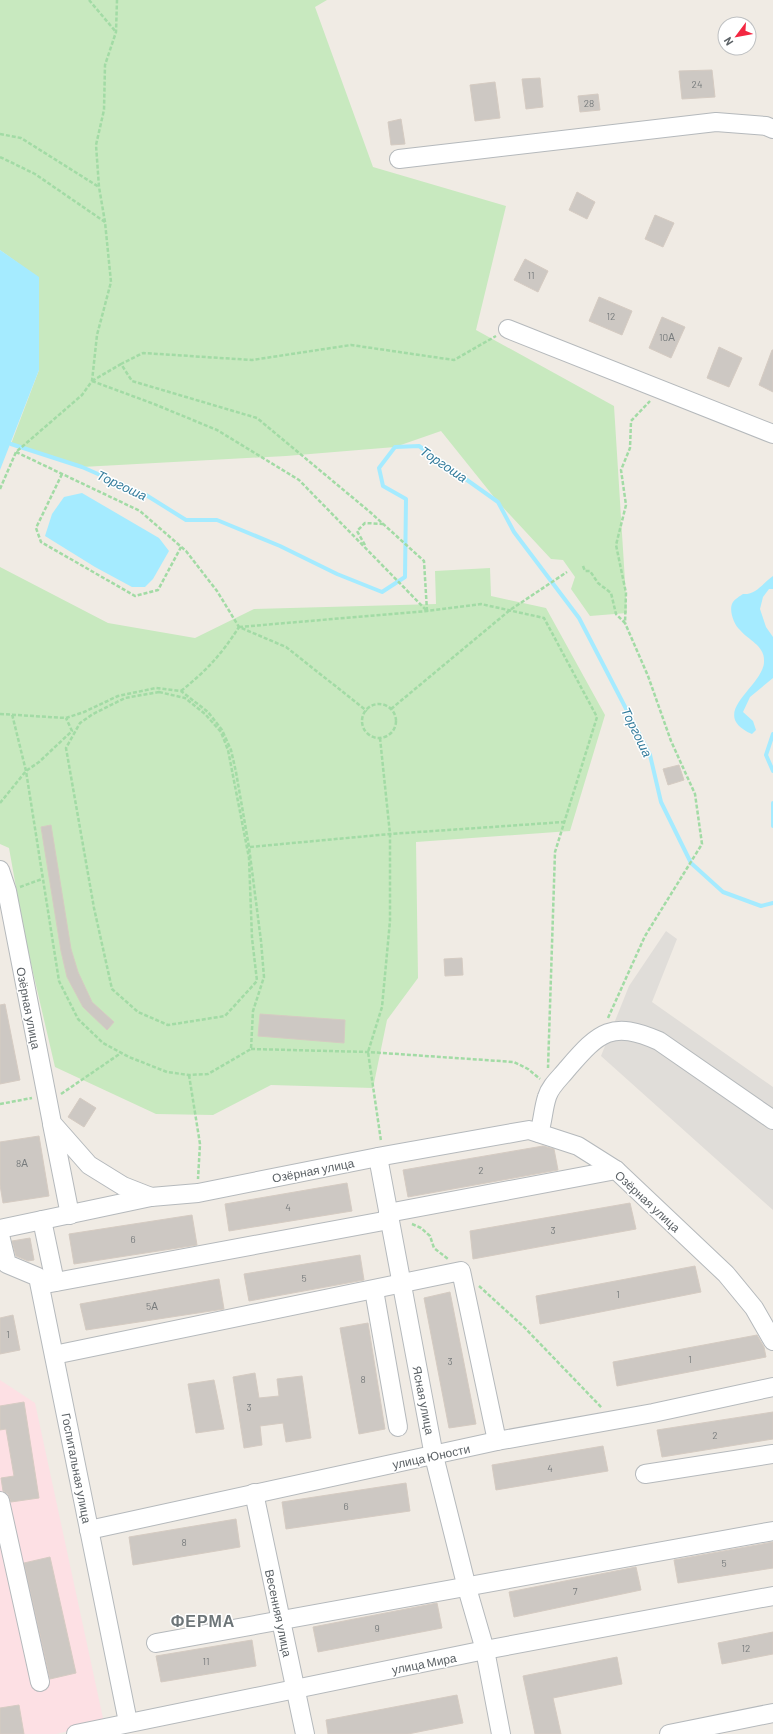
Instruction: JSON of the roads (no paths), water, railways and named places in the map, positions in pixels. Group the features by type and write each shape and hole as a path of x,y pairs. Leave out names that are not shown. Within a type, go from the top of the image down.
{"street":[{"path":"399,159 716,122 771,126"},
{"path":"508,329 742,420 773,434"},
{"name":"Озёрная улица","path":"0,870 52,1123 89,1165 123,1186 151,1197 198,1193 380,1152 529,1130 578,1146 616,1170 726,1274 754,1308 773,1341"},
{"path":"539,1133 550,1079 599,1037 608,1032 622,1030 640,1033 659,1041 773,1120"},
{"path":"52,1123 70,1215"},
{"name":"Ясная улица","path":"380,1152 402,1284 434,1456 466,1588 485,1650 501,1734"},
{"path":"0,1235 7,1264 38,1277 47,1284 616,1170"},
{"path":"0,1229 151,1197"},
{"name":"Госпитальная улица","path":"42,1220 54,1355 128,1722"},
{"path":"54,1355 461,1271 497,1441"},
{"path":"374,1290 398,1427"},
{"name":"улица Юности","path":"89,1530 254,1493 434,1456 497,1441 613,1420 773,1387"},
{"path":"646,1474 773,1454"},
{"name":"Весенняя улица","path":"254,1493 305,1734"},
{"path":"0,1501 5,1549 40,1682"},
{"path":"156,1643 466,1588 773,1531"},
{"name":"улица Мира","path":"76,1734 128,1722 485,1650 773,1596"},
{"path":"669,1734 773,1713"}],"water":[{"path":"0,250 39,277 39,370 0,470"},
{"path":"82,493 159,538 169,551 153,579 145,587 132,587 95,567 45,536 52,514 64,497"},
{"path":"773,576 773,589 769,589 763,597 760,609 766,627 773,637 773,678 750,697 743,712 753,721 756,730 752,734 739,726 734,717 736,708 741,699 762,670 764,660 759,647 738,628 732,617 731,609 734,601 739,597 743,594 756,591"}],"waterway":[{"name":"Торгоша","path":"11,444 82,467 146,495 186,520 217,520 280,546 337,574 382,592 405,577 406,499 383,486 379,468 395,447 419,446 498,502 514,532 579,618 650,755 661,802 691,863 723,892 761,906 773,903"},
{"name":"Торгоша","path":"773,734 766,755 773,771"},
{"name":"Торгоша","path":"773,803 773,826"}],"district":[{"name":"ФЕРМА","path":"203,1620"}]}
